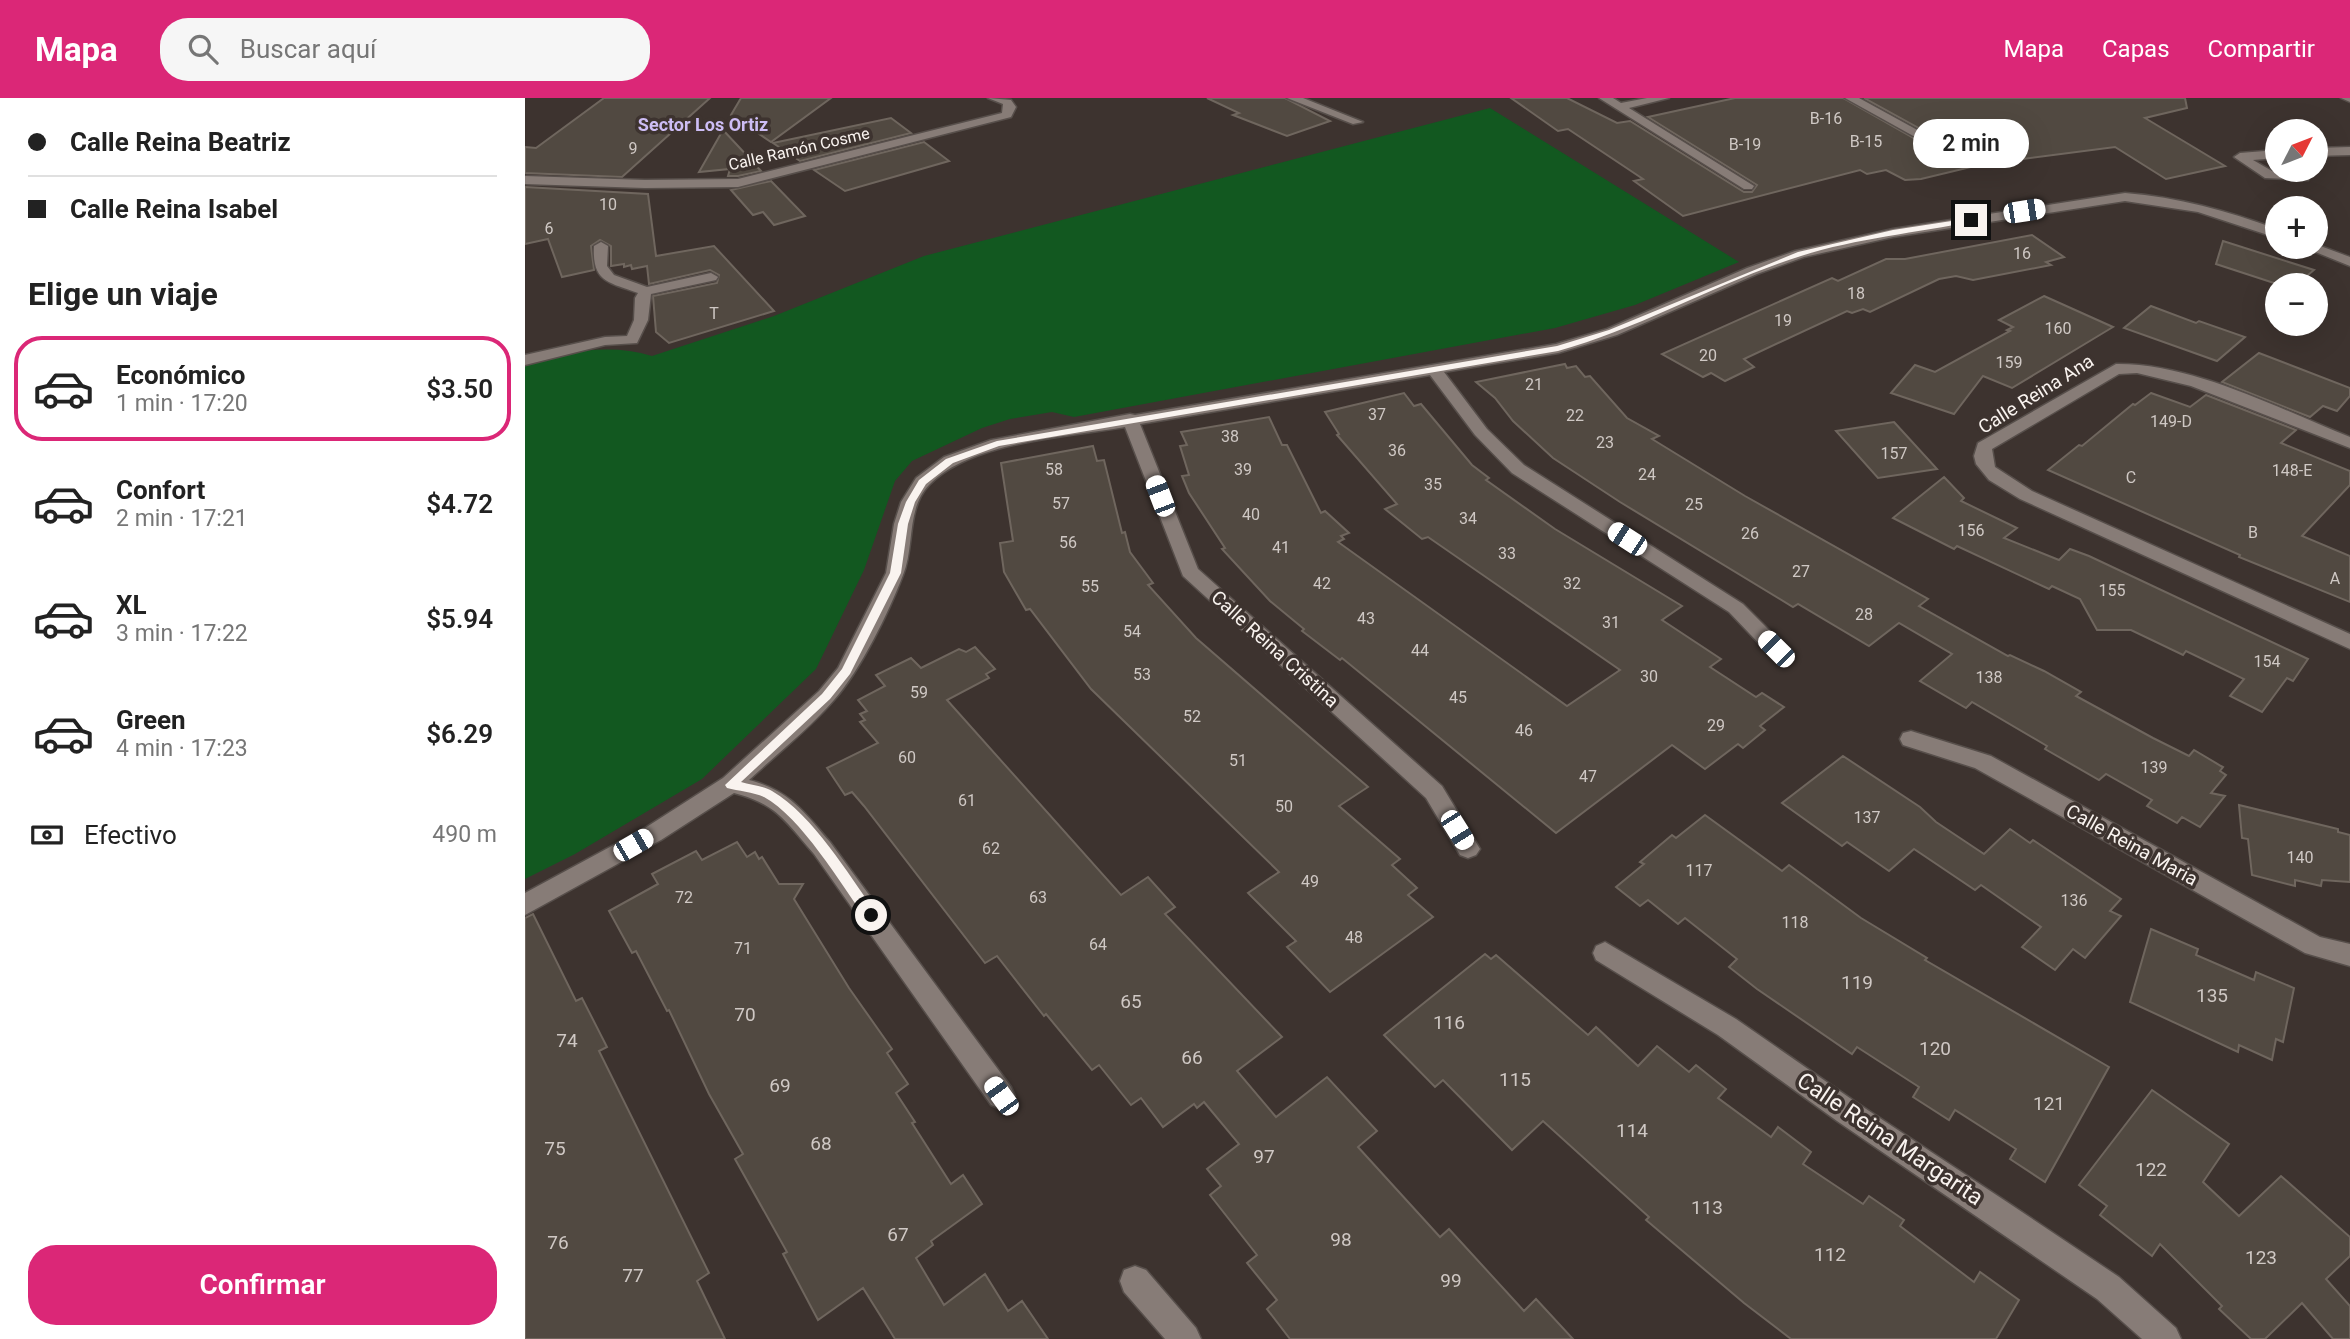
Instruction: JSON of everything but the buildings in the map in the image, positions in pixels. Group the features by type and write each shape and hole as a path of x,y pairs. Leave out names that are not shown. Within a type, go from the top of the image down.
{"street":[{"name":"Calle Ramón Cosme","path":"525,180 657,184 738,183 1007,114 1010,107 1007,102 994,98"},
{"path":"1293,98 1356,122"},
{"path":"1605,98 1748,186"},
{"path":"1619,107 1664,98"},
{"path":"1851,98 1966,160"},
{"path":"2328,152 2350,151"},
{"path":"2265,155 2240,157 2265,173"},
{"path":"525,905 653,834 731,785 826,696 846,671 895,573 903,524 910,502 922,482 950,461 997,443 1586,341 1800,254 1893,233 2102,198 2151,198 2176,202 2201,207 2265,230"},
{"path":"601,246 600,266 610,278 646,291 711,277"},
{"path":"2328,254 2350,262"},
{"path":"525,360 605,341 632,340 641,320 642,298 646,291"},
{"name":"Calle Reina Ana","path":"2350,443 2186,380 2144,368 2126,366 2116,369 1985,447 1982,455 1986,468 1997,478 2026,495 2350,642"},
{"path":"1433,369 1481,432 1518,469 1736,608 1776,649"},
{"name":"Calle Reina Cristina","path":"1130,419 1189,572 1434,792 1468,849"},
{"name":"Calle Reina Maria","path":"1912,739 1983,762 2314,946 2350,955"},
{"path":"731,785 767,793 789,810 822,848 1001,1096"},
{"name":"Calle Reina Margarita","path":"1605,953 1727,1027 1847,1112 2108,1288 2165,1339"},
{"path":"1135,1281 1185,1339"}],"green space":[{"path":"1490,108 1739,262 1635,305 1555,328 1074,417 1052,412 1010,419 982,428 912,461 895,481 864,570 816,669 702,779 575,854 525,879 525,362 589,350 620,350 652,356 774,316 924,256"}],"district":[{"name":"Sector Los Ortiz","path":"703,124"}],"route":[{"path":"871,915 822,848 789,810 767,793 731,785 826,696 846,671 895,573 903,524 910,502 922,482 950,461 997,443 1558,348 1612,332 1752,271 1800,254 1893,233 1971,220"}]}
